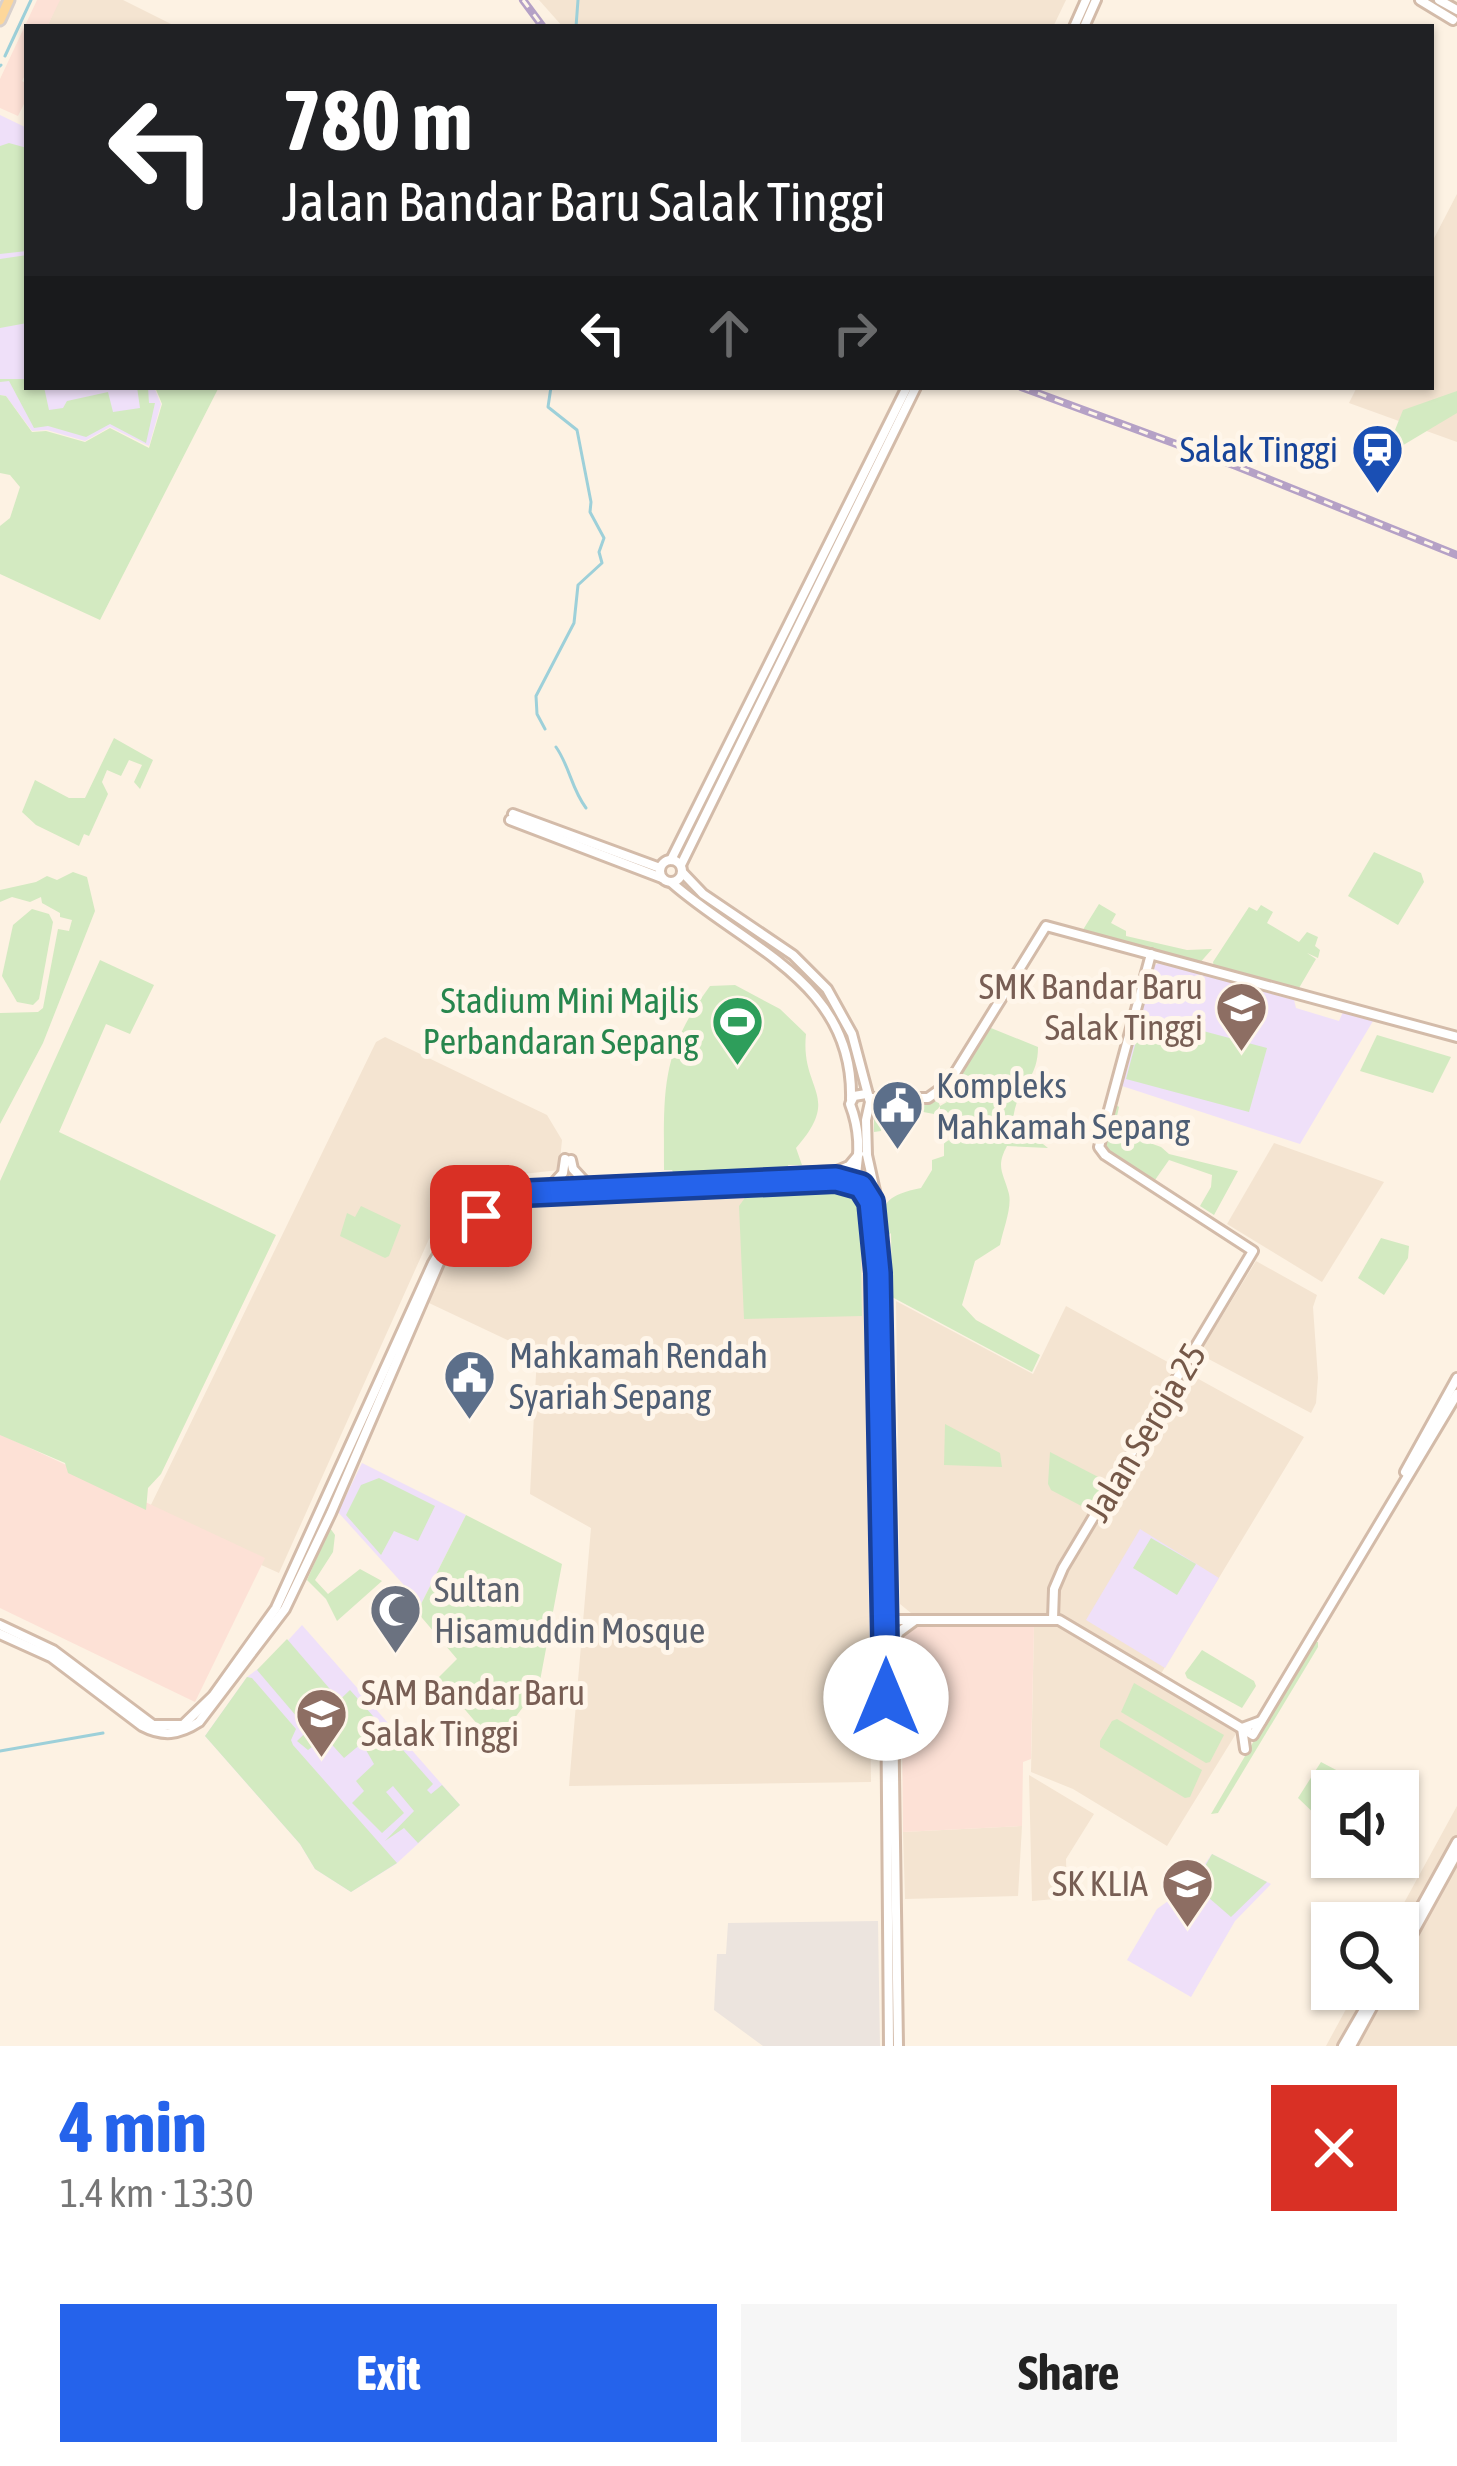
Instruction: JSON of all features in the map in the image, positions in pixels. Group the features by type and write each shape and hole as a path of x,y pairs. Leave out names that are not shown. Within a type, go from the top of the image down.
{"main road":[{"path":"0,20 9,0"}],"street":[{"path":"1087,6 1096,0"},
{"path":"1420,0 1456,14"},
{"path":"1439,0 1456,14 1457,31"},
{"path":"665,876 678,866 906,390"},
{"path":"665,876 678,866 915,390"},
{"path":"512,817 665,876 815,994 846,1047 860,1154 859,1184 871,1202 878,1273 888,1620 889,2001 894,2046"},
{"path":"678,866 703,895 793,956 827,989 852,1034 863,1072 869,1110 866,1136 884,1267 894,2046"},
{"path":"851,1099 928,1098 949,1083 1046,926 1457,1037"},
{"name":"Jalan Seroja 25","path":"1053,1619 1054,1588 1063,1568 1253,1251 1099,1147 1151,954"},
{"path":"863,1072 870,1088 892,1100"},
{"path":"869,1110 892,1100"},
{"path":"0,1630 52,1650 153,1725 174,1727 194,1718 277,1608 443,1243 476,1212 529,1186 837,1171 860,1154"},
{"path":"552,1184 568,1159 586,1182"},
{"path":"668,1177 668,1189"},
{"path":"0,1630 51,1657 155,1733 185,1732 199,1723 285,1609 442,1256 457,1236 505,1201 529,1193 836,1179 870,1185 873,1179"},
{"path":"1396,1496 1411,1457 1457,1378"},
{"path":"888,1620 1053,1619 1253,1735 1457,1394"},
{"path":"890,1592 896,1610 915,1620"},
{"path":"891,1649 899,1632 915,1620"},
{"path":"1242,1728 1262,1720"},
{"path":"1242,1728 1245,1749"},
{"path":"1419,1911 1457,1842"},
{"path":"1419,1922 1457,1853"},
{"path":"889,1967 878,1986 889,2001"},
{"path":"1347,2046 1367,2010"}],"shaded area":[{"path":"37,0 60,0 48,24 26,24"},
{"path":"59,0 123,0 171,24 48,24"},
{"path":"539,0 1066,0 1054,24 560,24"},
{"path":"24,28 24,104 18,116 0,108 0,79"},
{"path":"0,115 24,127 24,390 155,390 161,404 149,446 110,427 85,441 47,430 32,431 6,396 0,395"},
{"path":"1457,194 1457,442 1349,403 1356,390 1434,390 1434,238"},
{"name":"SMK Bandar Baru Salak Tinggi","path":"1160,962 1294,1000 1296,1008 1339,1021 1343,1012 1373,1021 1300,1144 1122,1086 1152,967"},
{"path":"385,1037 547,1115 562,1140 559,1170 523,1174 483,1190 429,1239 279,1573 147,1513 376,1042"},
{"path":"1274,1143 1384,1182 1322,1282 1227,1224"},
{"path":"839,1184 854,1192 864,1208 871,1782 569,1786 591,1528 530,1494 537,1354 429,1303 447,1260 491,1220 535,1207"},
{"path":"1256,1261 1317,1295 1313,1307 1318,1378 1311,1413 1199,1354"},
{"path":"896,1301 1033,1374 1066,1306 1304,1437 1156,1682 1237,1732 1167,1846 1073,1789 1031,1772 1034,1625 1057,1625 1057,1615 911,1613 900,1604"},
{"path":"0,1434 265,1558 195,1702 0,1608"},
{"path":"362,1463 466,1515 421,1604 338,1512"},
{"path":"1140,1529 1219,1578 1165,1668 1086,1620"},
{"name":"SAM Bandar Baru Salak Tinggi","path":"302,1625 460,1805 396,1864 351,1892 315,1869 300,1844 205,1736 247,1677"},
{"path":"1034,1625 1031,1759 1023,1762 1022,1826 903,1832 901,1637 913,1626"},
{"path":"1029,1775 1094,1814 1066,1859 1067,1898 1032,1901"},
{"path":"1457,1806 1457,2046 1326,2046 1346,2010 1419,2010 1419,1902 1404,1902"},
{"path":"1022,1826 1018,1896 905,1899 903,1832"},
{"name":"SK KLIA","path":"1212,1854 1271,1884 1235,1921 1191,1997 1127,1960 1157,1909 1189,1886"},
{"path":"878,1921 880,2046 763,2046 714,2010 717,1954 726,1954 728,1923"}],"green space":[{"path":"0,146 24,147 24,251 0,254"},
{"path":"24,255 24,324 0,328 0,259"},
{"path":"24,379 24,390 45,390 49,410 108,392 113,412 140,408 137,390 148,390 149,403 155,403 146,443 110,424 86,437 48,426 34,428 9,381 0,382"},
{"path":"156,390 217,390 100,620 0,574 0,526 10,518 20,487 10,475 0,473 0,395 6,396 32,432 85,442 110,428 149,448 162,404"},
{"path":"1457,391 1457,413 1400,447 1390,469 1381,465 1403,410"},
{"path":"114,738 153,760 140,789 134,782 142,765 129,760 121,776 107,770 102,782 108,794 89,836 84,834 79,846 36,825 22,812 35,780 69,798 85,798"},
{"path":"1374,852 1421,873 1424,882 1398,925 1348,896"},
{"path":"73,872 87,877 95,911 43,1043 0,1124 0,1013 43,1008 58,929 69,931 72,920 60,917 41,897 30,902 12,897 0,902 0,890 47,876 57,880"},
{"path":"1099,904 1116,914 1111,923 1126,931 1126,936 1187,950 1212,949 1198,965 1081,933"},
{"path":"1261,905 1273,912 1267,923 1299,942 1307,932 1318,937 1318,958 1307,953 1316,959 1299,988 1214,968 1213,962 1249,907 1257,911"},
{"path":"32,909 49,914 53,922 39,999 33,1005 17,1002 2,976 13,925"},
{"path":"100,960 154,985 130,1034 106,1024 59,1132 276,1235 161,1474 148,1488 146,1510 68,1473 65,1463 0,1435 0,1181"},
{"name":"Stadium Mini Majlis Perbandaran Sepang","path":"735,985 780,1009 806,1034 818,1104 810,1130 796,1148 802,1165 788,1165 789,1171 675,1175 664,1170 665,1094 673,1053 710,986"},
{"path":"1143,1015 1267,1048 1249,1112 1126,1079"},
{"path":"986,1026 1038,1047 1035,1068 1013,1120 1048,1148 1007,1146 1001,1165 1009,1206 1000,1245 975,1261 962,1305 976,1320 1040,1355 1032,1372 892,1297 891,1233 882,1241 883,1210 899,1194 921,1188 932,1170 932,1160 944,1156 944,1143 956,1136 955,1118 940,1112 947,1102 942,1096"},
{"path":"1377,1035 1451,1057 1433,1093 1360,1071"},
{"path":"938,1101 934,1114 884,1113 881,1131 874,1132 874,1112"},
{"path":"1115,1104 1119,1107 1114,1130 1169,1154 1238,1171 1214,1215 1200,1206 1212,1175 1169,1160 1155,1180 1106,1151"},
{"path":"846,1192 860,1207 862,1316 744,1319 739,1206 747,1195"},
{"path":"361,1206 401,1225 389,1256 340,1236 347,1213 355,1217"},
{"path":"1381,1238 1409,1246 1408,1258 1384,1295 1358,1278"},
{"path":"945,1424 1000,1453 1002,1467 944,1465"},
{"path":"1050,1452 1106,1481 1089,1510 1051,1490"},
{"path":"379,1478 435,1506 418,1541 394,1531 381,1555 346,1515 361,1485"},
{"path":"466,1515 562,1564 539,1686 514,1719 490,1739 438,1678 457,1659 417,1612"},
{"path":"330,1528 335,1535 333,1552 315,1580 328,1594 360,1569 382,1581 337,1621 326,1599 307,1580"},
{"path":"1151,1538 1196,1564 1177,1595 1133,1568"},
{"path":"287,1639 335,1695 303,1724 257,1670"},
{"path":"1312,1642 1318,1642 1318,1647 1218,1813 1211,1814"},
{"path":"1202,1650 1254,1681 1256,1686 1242,1708 1187,1678 1185,1673"},
{"path":"247,1677 296,1729 293,1745 397,1863 351,1892 315,1869 300,1844 205,1736"},
{"path":"1134,1683 1224,1735 1210,1762 1121,1712"},
{"path":"350,1690 433,1784 427,1790 431,1794 442,1785 460,1805 418,1843 404,1828 385,1841 414,1811 393,1786 386,1792 404,1813 382,1833 352,1803 364,1791 356,1781 374,1764 362,1743 344,1758 325,1737 308,1750 297,1741"},
{"path":"1117,1719 1202,1770 1190,1797 1100,1747"},
{"path":"1311,1778 1311,1810 1298,1798"},
{"path":"1212,1854 1267,1882 1231,1917 1194,1885"}],"waterway":[{"path":"5,56 31,0"},
{"path":"576,24 578,0"},
{"path":"545,729 537,714 536,696 574,623 578,585 602,563 599,552 604,538 590,512 577,430 548,407 551,390"},
{"path":"556,747 586,808"},
{"path":"0,1751 103,1733"}],"railway":[{"path":"523,0 541,24"},
{"path":"1029,390 1457,555"}],"place":[{"name":"Salak Tinggi","path":"1377,495"},
{"name":"SMK Bandar Baru Salak Tinggi","path":"1242,1053"},
{"name":"Stadium Mini Majlis Perbandaran Sepang","path":"738,1067"},
{"name":"Kompleks Mahkamah Sepang","path":"897,1152"},
{"name":"Mahkamah Rendah Syariah Sepang","path":"470,1422"},
{"name":"Sultan Hisamuddin Mosque","path":"395,1656"},
{"name":"SAM Bandar Baru Salak Tinggi","path":"322,1759"},
{"name":"SK KLIA","path":"1187,1929"}],"route":[{"path":"481,1216 529,1193 846,1179 868,1194 878,1273 882,1376 886,1698"}]}
